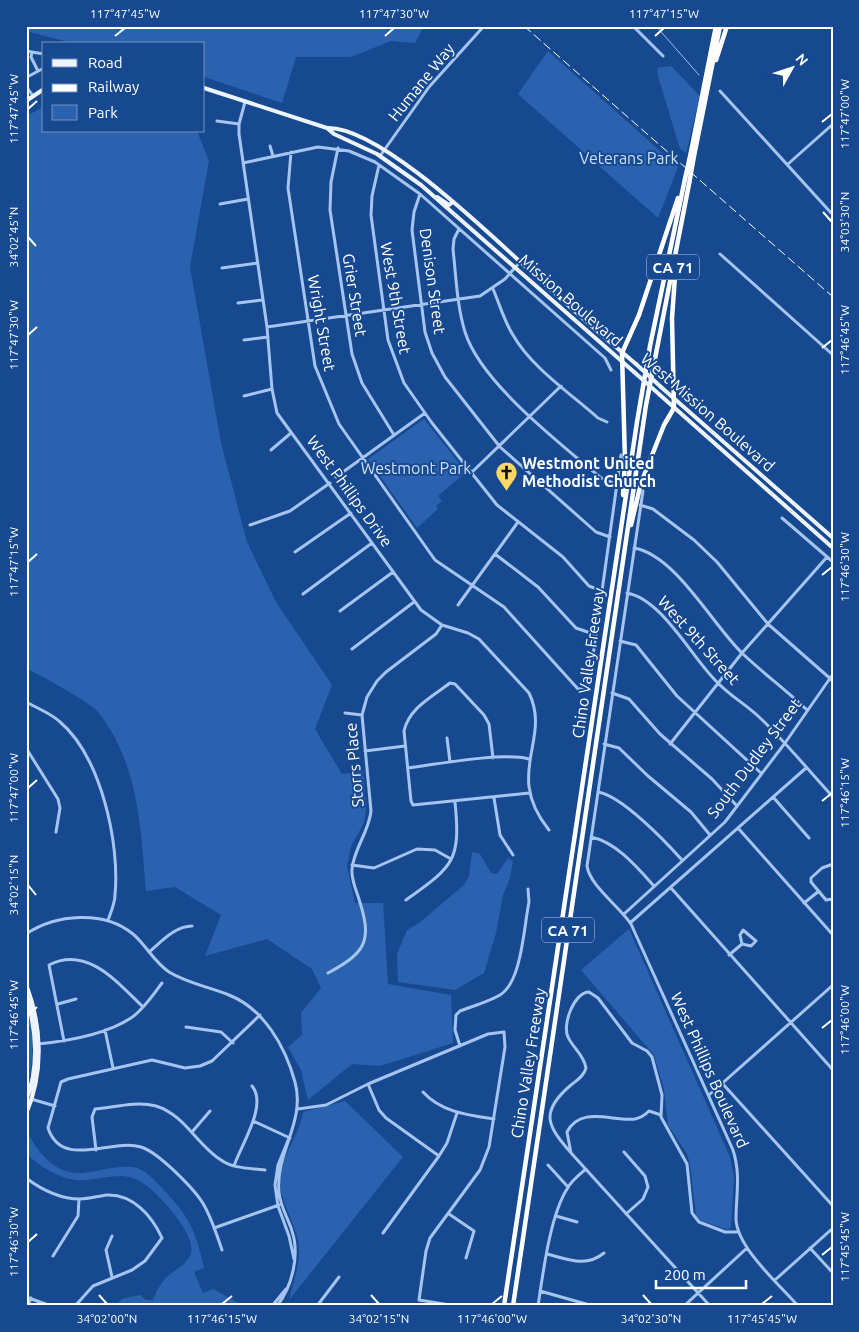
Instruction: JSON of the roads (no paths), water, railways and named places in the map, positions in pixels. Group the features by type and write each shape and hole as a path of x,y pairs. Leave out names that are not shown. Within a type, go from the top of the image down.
{"highway":[{"name":"Chino Valley Freeway","path":"709,73 716,26"},
{"name":"Chino Valley Freeway","path":"504,1306 620,531 650,346 720,26"},
{"path":"709,73 727,26"},
{"name":"Chino Valley Freeway","path":"513,1306 646,405 677,250 686,184 685,179 692,154"},
{"path":"620,531 625,461 622,353 639,315 686,184"},
{"path":"624,554 642,483 664,425 674,408 672,318 677,250"}],"main road":[{"path":"205,88 327,128 337,128 383,150"},
{"path":"26,101 42,90"},
{"name":"Mission Boulevard","path":"327,128 334,134 380,156 434,197 833,548"},
{"name":"West Mission Boulevard","path":"383,150 420,175 453,202 833,538"},
{"path":"434,197 449,205 453,202"},
{"path":"26,984 36,1014 37,1044 26,1114"},
{"path":"26,996 37,1044"}],"street":[{"name":"Humane Way","path":"380,156 429,87 484,26"},
{"path":"633,26 663,56"},
{"path":"26,51 42,54"},
{"path":"32,52 31,57 38,71"},
{"path":"29,76 42,69"},
{"path":"26,86 33,96"},
{"path":"720,91 833,215"},
{"name":"West Phillips Drive","path":"244,102 239,124 243,163 267,327 272,389 278,413 414,602 429,618 479,639 529,694 534,704 536,716 527,781 536,812 549,830"},
{"path":"217,121 239,124"},
{"path":"788,164 833,124"},
{"path":"270,146 273,156"},
{"path":"243,163 318,147 338,148 362,155 420,194 604,358 611,370"},
{"name":"Grier Street","path":"338,148 331,182 330,210 352,354 362,383 394,435"},
{"name":"Wright Street","path":"291,152 288,188 314,366 339,424 435,560 472,584 514,617 575,686 582,690 587,688 596,635"},
{"name":"West 9th Street","path":"379,165 370,215 388,340 395,365 404,383 471,473 498,505 563,557 589,586 602,591"},
{"name":"Denison Street","path":"420,194 414,212 412,230 422,305 428,339 445,378 500,447 596,532 610,537"},
{"path":"220,204 248,199"},
{"path":"460,229 454,239 453,249 465,332 473,349 511,400 601,478 618,486"},
{"path":"720,254 833,355"},
{"path":"222,268 257,262"},
{"path":"267,327 480,296 493,289 520,262"},
{"path":"493,289 502,314 513,336 527,355 598,418 607,422"},
{"path":"238,303 262,300"},
{"path":"244,340 268,337"},
{"path":"471,473 562,386"},
{"path":"244,396 272,389"},
{"path":"336,477 425,413"},
{"path":"271,450 291,433"},
{"path":"495,554 538,586 576,628 596,635 621,455"},
{"path":"250,525 290,512 330,483"},
{"path":"643,491 591,837 602,839 635,865 654,886"},
{"path":"640,505 653,509 694,540 717,562 768,624 831,680"},
{"path":"295,552 351,513"},
{"path":"782,518 833,562"},
{"path":"458,605 518,522"},
{"path":"303,594 372,542"},
{"path":"634,548 649,553 686,586 742,653 807,710"},
{"path":"670,744 742,653 827,557"},
{"path":"340,611 393,572"},
{"name":"West 9th Street","path":"627,593 643,598 656,609 718,684 757,716 785,743 833,797"},
{"path":"352,649 414,602"},
{"name":"Storrs Place","path":"328,973 348,962 364,942 366,921 354,884 352,865 354,854 370,824 371,812 362,715 367,697 377,681 436,634 442,625"},
{"path":"620,640 636,645 694,714 761,773"},
{"name":"South Dudley Street","path":"624,914 710,835 737,806 831,680 833,674"},
{"path":"492,758 487,719 455,684 450,683 412,712 406,721 404,731 405,746 413,805 529,793"},
{"path":"612,693 629,699 670,744 712,779 737,806"},
{"path":"26,702 60,721 75,737 91,765 100,788 116,854 116,896 108,920"},
{"path":"345,712 362,715"},
{"path":"447,738 450,762"},
{"path":"604,744 619,748 648,776 691,812 710,835"},
{"path":"365,751 405,746"},
{"path":"26,748 58,799 60,808 56,832"},
{"path":"408,768 492,758 520,756 529,759"},
{"path":"630,923 806,768"},
{"path":"598,792 616,798 661,837 682,860"},
{"path":"773,797 809,838"},
{"path":"494,798 500,835 513,855"},
{"path":"406,900 445,869 451,859 458,836 455,802"},
{"path":"738,828 833,935"},
{"name":"West Phillips Boulevard","path":"591,837 587,866 588,876 624,914 630,923 709,1095 737,1163 739,1186 736,1218 738,1232 747,1248 798,1306"},
{"path":"352,865 374,868 417,849 435,850 451,859"},
{"path":"833,864 822,868 811,878 811,882 826,900 833,899"},
{"path":"671,888 833,1070"},
{"path":"460,1046 455,1030 456,1015 460,1011 500,995 507,989 515,976 529,902 528,890"},
{"path":"804,903 819,890"},
{"path":"26,934 42,925 67,919 86,917 108,920 132,933 170,972 245,1003 261,1015 271,1029 290,1068 297,1091 298,1109 290,1138 282,1152 276,1172 280,1205 294,1258 286,1292 277,1306"},
{"path":"149,952 177,930 185,926 192,926"},
{"path":"743,930 756,941 751,946 742,944 740,935 743,930"},
{"path":"729,955 742,944"},
{"path":"64,1041 58,1004 48,965 71,960 91,963 108,972 143,1007"},
{"path":"37,1044 64,1041 105,1030 131,1018 143,1007 162,983"},
{"path":"709,1095 833,985"},
{"path":"710,1306 552,1130 551,1108 553,1102 585,1072 585,1063 568,1038 566,1028 577,998 584,992 589,992 601,1001 605,1010 619,1023 632,1043 647,1051 652,1057 662,1096 661,1115 668,1132 687,1164 692,1213 699,1222 725,1232 738,1232"},
{"path":"58,1004 76,999"},
{"path":"222,1250 199,1197 157,1155 142,1147 127,1145 76,1151 56,1143 48,1128 61,1082 68,1078 152,1060 185,1068 200,1066 212,1061 261,1015"},
{"path":"186,1027 220,1032 233,1043"},
{"path":"105,1030 112,1068"},
{"path":"298,1109 326,1105 368,1084 488,1034 504,1032 505,1047 490,1144 480,1170 430,1238 426,1251 419,1300 456,1306"},
{"path":"368,1084 379,1110 386,1118 439,1156"},
{"path":"722,1084 833,1206"},
{"path":"234,1166 257,1108 257,1094 252,1086"},
{"path":"423,1092 437,1104 456,1113 494,1118"},
{"path":"29,1099 54,1106"},
{"path":"96,1150 92,1117 95,1109 139,1104 157,1106 174,1115 221,1161 234,1166 266,1170"},
{"path":"192,1132 210,1111"},
{"path":"572,1154 567,1132 573,1124 599,1115 635,1119 649,1111 661,1115"},
{"path":"383,1233 447,1143 456,1113"},
{"path":"253,1121 290,1138"},
{"path":"624,1152 644,1176 648,1187 643,1199 626,1214"},
{"path":"548,1165 568,1187"},
{"path":"538,1306 547,1254 560,1201 568,1187 586,1169"},
{"path":"26,1178 39,1188 57,1195 79,1199 109,1195 127,1198 140,1206 160,1235 161,1242 145,1261 132,1270 93,1286 74,1306"},
{"path":"53,1256 78,1216 79,1199"},
{"path":"214,1228 280,1205"},
{"path":"449,1214 474,1231 466,1258"},
{"path":"556,1216 577,1222"},
{"path":"775,1280 833,1228"},
{"path":"112,1236 106,1250 112,1277"},
{"path":"684,1306 747,1248"},
{"path":"810,1248 833,1273"},
{"path":"547,1254 584,1262 597,1259 604,1253"},
{"path":"317,1306 339,1277"},
{"path":"272,1306 286,1288"},
{"path":"540,1291 580,1304 593,1306"},
{"path":"26,1296 51,1306"},
{"path":"28,1306 31,1298"}],"waterway":[{"path":"656,26 699,75"}],"railway":[{"path":"524,26 833,297"}],"place":[{"name":"Westmont United Methodist Church","path":"506,491"}],"park label":[{"name":"Veterans Park","path":"629,158"},
{"name":"Westmont Park","path":"416,468"}]}
